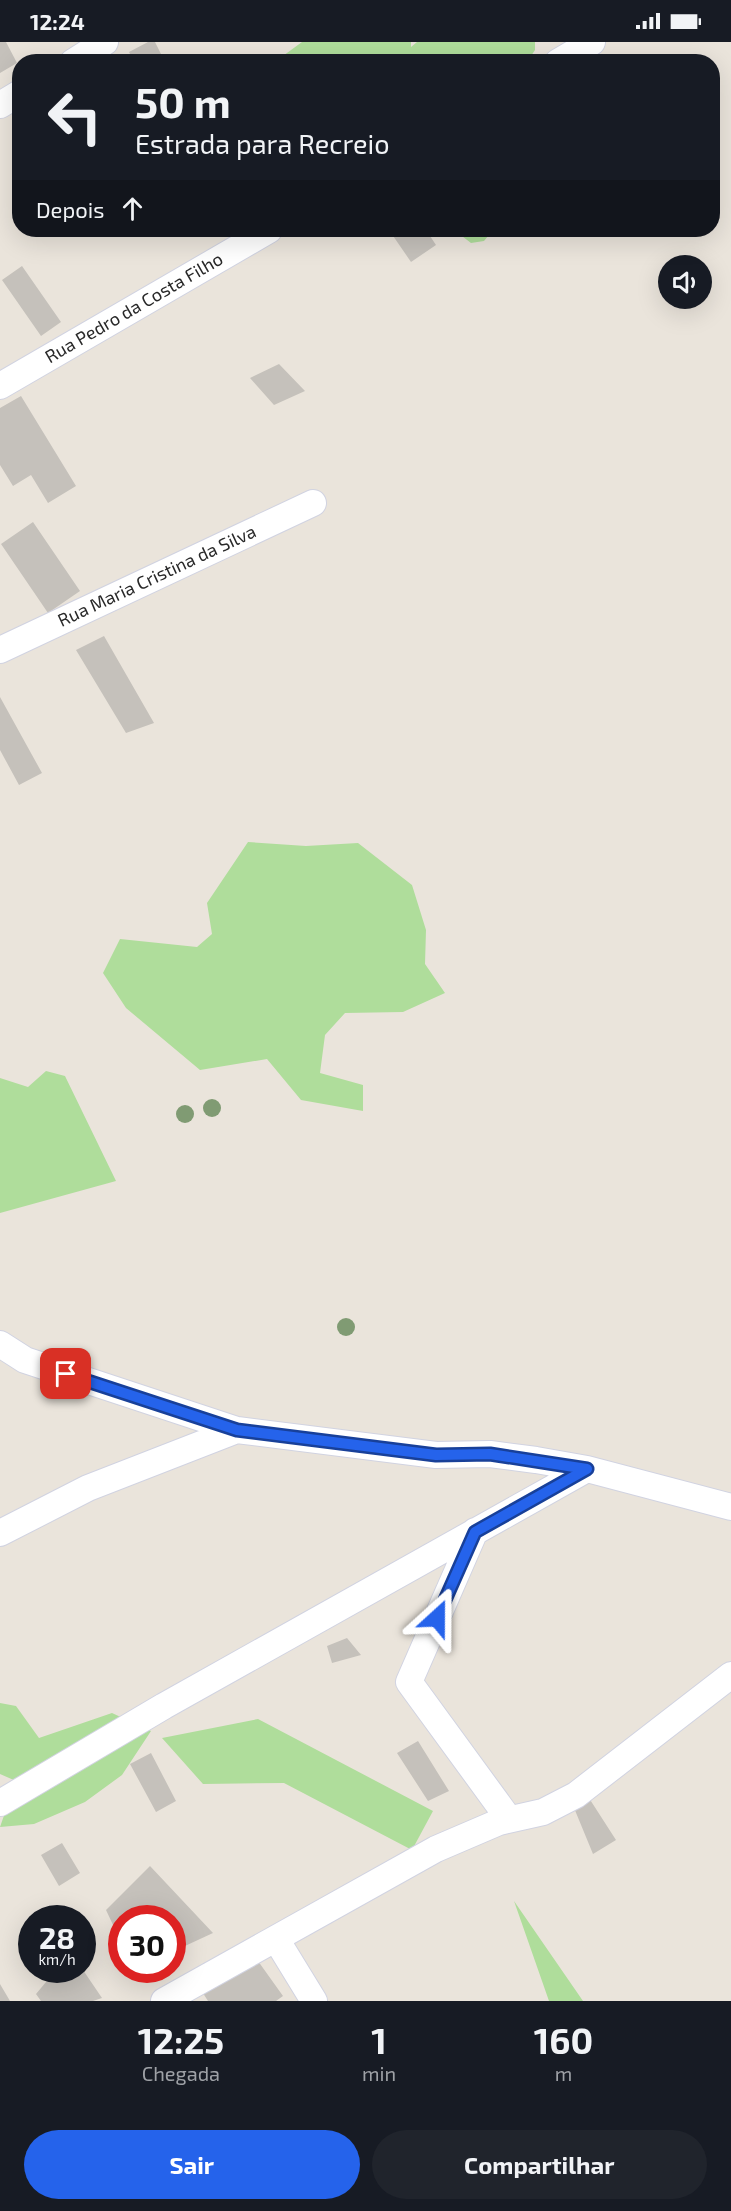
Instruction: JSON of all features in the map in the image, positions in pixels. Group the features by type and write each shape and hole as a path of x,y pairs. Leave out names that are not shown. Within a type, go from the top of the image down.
{"street":[{"path":"86,54 105,42"},
{"path":"572,54 592,42"},
{"name":"Rua Pedro da Costa Filho","path":"0,386 257,237"},
{"name":"Rua Maria Cristina da Silva","path":"0,650 314,502"},
{"path":"0,1344 25,1360 237,1430 436,1455 490,1454 587,1469 731,1507"},
{"path":"0,1533 88,1488 237,1430"},
{"path":"0,1803 164,1706 587,1469"},
{"path":"475,1532 409,1682 509,1819"},
{"path":"164,2001 436,1849 509,1819 543,1812 576,1795 684,1709 731,1675"},
{"path":"276,1939 314,2001"}],"green space":[{"path":"302,42 411,42 411,47 417,42 535,42 532,54 286,54"},
{"path":"463,237 487,237 484,241 471,243"},
{"path":"248,842 306,846 358,843 412,885 426,930 425,964 445,993 403,1012 345,1013 325,1035 320,1073 363,1085 363,1111 301,1100 267,1059 200,1070 126,1008 103,973 120,939 197,947 212,934 207,903"},
{"path":"46,1071 65,1076 116,1181 0,1213 0,1078 28,1087"},
{"path":"0,1703 16,1706 39,1738 112,1713 151,1731 122,1775 85,1802 34,1824 0,1827 16,1781 0,1774"},
{"path":"258,1719 433,1811 412,1850 284,1783 203,1784 162,1738"},
{"path":"514,1901 583,2001 549,2001"}],"building":[{"path":"0,42 6,42 12,54 12,66 0,73"},
{"path":"148,42 155,42 161,54 130,54 129,52"},
{"path":"394,237 431,237 436,245 411,262"},
{"path":"22,266 61,322 41,336 2,280"},
{"path":"279,364 305,391 274,405 250,378"},
{"path":"21,396 76,486 48,503 31,475 13,486 0,465 0,408"},
{"path":"33,522 80,591 48,613 1,544"},
{"path":"104,636 154,723 126,733 76,650"},
{"path":"0,697 42,773 19,785 0,750"},
{"path":"347,1638 361,1655 332,1663 327,1646"},
{"path":"418,1741 449,1791 428,1801 397,1753"},
{"path":"151,1753 176,1801 156,1812 130,1764"},
{"path":"587,1795 616,1840 593,1854 572,1803"},
{"path":"62,1843 80,1873 59,1886 41,1855"},
{"path":"150,1866 213,1933 186,1946 186,1905 111,1905"},
{"path":"258,1961 283,1996 276,2001 208,2001 201,1990"},
{"path":"45,1983 92,1983 102,1998 93,2001 41,2001 36,1994"},
{"path":"0,1984 10,2001 0,2001"}],"route":[{"path":"66,1374 237,1430 436,1455 490,1454 587,1469 475,1532 437,1618"}]}
